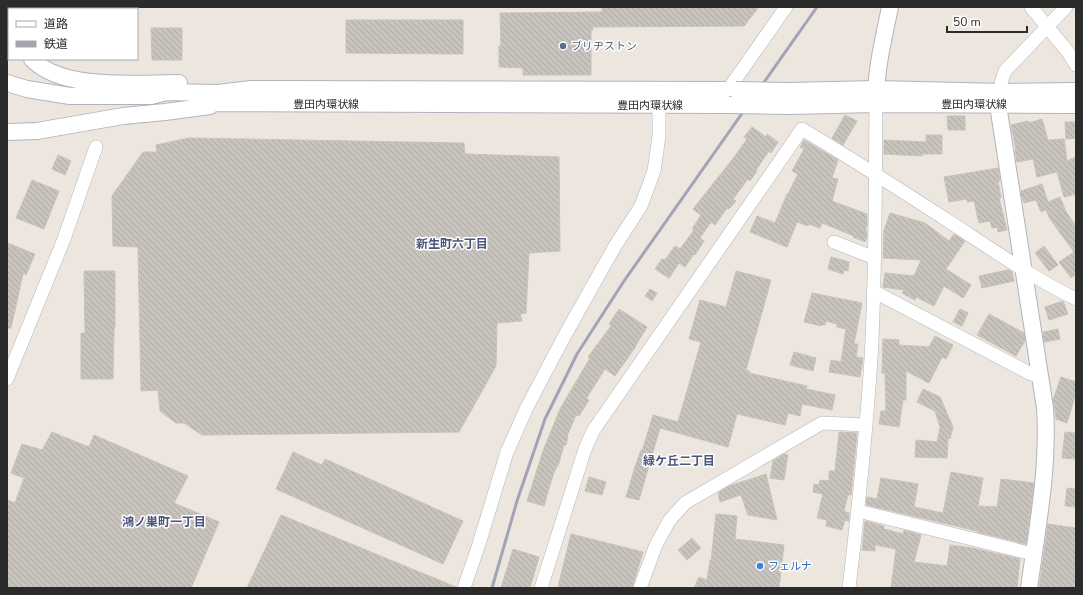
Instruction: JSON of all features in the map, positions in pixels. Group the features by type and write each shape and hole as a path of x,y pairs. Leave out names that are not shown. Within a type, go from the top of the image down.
{"street":[{"path":"731,95 786,7"},
{"path":"848,588 858,511 871,358 875,258 876,96 890,7"},
{"path":"1030,7 1068,52 1076,65"},
{"path":"1028,588 1046,452 1046,416 1023,269 1000,98 1001,83 1005,71 1066,7"},
{"path":"33,60 54,74 82,81 134,83 218,82 251,89"},
{"path":"7,83 27,89 70,96 151,96 166,92 218,93 251,89"},
{"name":"豊田内環状線","path":"251,89 731,95 789,98 876,96 1000,98 1076,104"},
{"name":"豊田内環状線","path":"1000,98 1076,91"},
{"name":"豊田内環状線","path":"225,104 659,105 731,95"},
{"path":"151,96 165,102 225,104"},
{"path":"7,132 37,131 137,115 225,104"},
{"path":"464,588 507,452 527,407 565,335 641,206 654,171 659,136 659,105"},
{"path":"541,588 585,449 593,431 802,128 1056,290 1076,299"},
{"path":"7,379 64,239 96,147"},
{"path":"834,242 875,258"},
{"path":"873,291 1031,374 1040,376"},
{"path":"640,588 656,544 669,521 685,503 822,423 866,425"},
{"path":"858,511 1033,554"}],"building":[{"path":"602,7 759,7 744,26 592,27 591,75 523,75 523,68 499,67 499,46 501,46 500,13 602,12"},
{"path":"346,20 463,20 463,54 346,53"},
{"path":"151,28 182,28 182,60 152,60"},
{"path":"845,115 857,121 843,145 832,138"},
{"path":"947,116 965,116 965,130 948,130"},
{"path":"1042,119 1048,140 1064,139 1067,161 1076,157 1076,194 1064,197 1057,172 1037,177 1033,159 1017,162 1011,125 1028,121 1029,123"},
{"path":"1065,122 1076,122 1076,138 1066,139"},
{"path":"752,127 766,137 767,134 778,142 771,153 769,151 750,181 748,179 733,199 736,201 729,209 727,208 715,225 711,222 700,238 704,241 695,255 694,254 685,267 679,263 669,278 655,269 662,259 665,260 675,246 680,249 694,230 692,229 701,215 693,209 735,156 747,139 744,137"},
{"path":"926,135 942,135 942,154 922,154 922,156 884,154 884,140 926,142"},
{"path":"189,138 464,143 465,154 559,157 560,251 529,253 526,313 520,314 522,321 497,323 496,366 459,432 202,435 184,423 176,423 160,411 158,390 141,391 138,247 113,246 112,196 143,152 157,152 156,145"},
{"path":"804,140 838,160 832,178 838,179 832,201 867,214 867,226 865,230 867,231 867,237 865,242 822,223 820,228 797,222 787,247 750,232 757,216 775,223 787,194 798,174 792,171 804,149 800,147"},
{"path":"58,155 71,161 65,175 52,169"},
{"path":"998,168 1000,181 998,181 1001,198 999,198 1007,230 998,232 997,227 992,228 990,221 979,223 974,201 967,202 967,199 949,202 944,177"},
{"path":"32,180 59,191 44,229 16,218"},
{"path":"1042,184 1048,202 1060,197 1066,212 1076,226 1076,274 1071,278 1059,262 1074,252 1050,219 1046,210 1041,212 1036,200 1024,203 1021,194 1021,191"},
{"path":"890,213 925,223 949,241 954,234 965,241 946,269 971,285 963,298 944,286 934,306 916,297 915,300 902,293 904,290 883,287 885,273 914,276 921,260 883,258 884,230"},
{"path":"7,243 35,254 26,275 23,274 11,328 7,328"},
{"path":"1044,246 1058,265 1049,271 1035,253"},
{"path":"831,257 849,262 848,271 844,270 843,274 828,269"},
{"path":"1008,270 1012,272 1014,281 982,288 979,276"},
{"path":"84,271 115,271 113,379 81,379 81,333 85,333"},
{"path":"736,271 771,280 746,370 749,371 749,373 807,386 806,389 835,395 832,410 802,404 800,416 788,413 785,425 737,414 728,447 660,428 639,500 626,497 653,415 678,422 701,342 689,339 700,300 726,307"},
{"path":"650,289 657,293 652,301 645,296"},
{"path":"812,293 862,303 854,344 858,344 856,357 863,358 860,377 829,372 831,360 841,362 846,329 837,327 837,324 826,321 825,325 821,326 804,322"},
{"path":"1063,301 1068,314 1049,320 1045,307"},
{"path":"619,309 647,327 615,376 605,369 586,399 589,400 579,416 576,415 567,436 566,445 564,445 558,466 553,475 544,506 527,501 543,451 560,409 590,358 588,357 611,326 609,324"},
{"path":"960,309 968,313 962,326 953,322"},
{"path":"989,314 1024,333 1025,341 1016,356 977,335"},
{"path":"1058,329 1060,339 1044,342 1043,332"},
{"path":"935,336 953,345 946,359 942,357 929,383 906,371 906,400 903,400 899,427 879,424 881,411 886,411 885,373 882,373 883,339 899,340 899,345 929,347"},
{"path":"794,352 816,358 813,371 790,365"},
{"path":"1061,377 1076,382 1076,393 1067,423 1056,419 1053,400"},
{"path":"923,389 940,397 953,427 950,439 948,438 947,458 915,457 916,440 937,442 940,427 935,411 917,402"},
{"path":"52,432 89,447 94,435 188,476 174,503 219,522 191,588 7,588 7,500 15,503 24,478 11,473 22,444 42,450"},
{"path":"839,432 857,433 851,495 848,495 844,511 849,513 849,521 845,520 842,530 826,526 827,520 817,518 823,494 813,492 814,484 819,485 820,480 829,481 829,471 835,471"},
{"path":"1065,432 1076,433 1076,459 1062,458"},
{"path":"293,452 322,465 325,459 463,521 443,564 276,489"},
{"path":"784,454 788,455 784,480 770,478 773,461"},
{"path":"951,472 983,478 978,506 997,507 1001,479 1034,483 1026,544 866,505 867,497 877,499 881,478 918,484 914,507 943,513"},
{"path":"766,474 777,520 748,515 741,495 720,502 718,493 729,486"},
{"path":"589,477 606,482 602,495 585,491"},
{"path":"1067,488 1076,489 1076,507 1065,506"},
{"path":"716,514 737,516 735,539 784,545 779,588 694,588 699,577 707,580 710,560 711,561"},
{"path":"281,515 456,587 456,588 247,588"},
{"path":"865,521 884,526 884,529 903,534 904,530 921,535 914,562 947,566 950,545 973,548 1020,559 1017,588 891,588 896,549 875,545 875,551 862,550"},
{"path":"1048,524 1076,528 1075,588 1039,588"},
{"path":"571,534 643,552 632,588 558,587"},
{"path":"692,538 701,548 687,560 678,550"},
{"path":"513,549 539,557 530,588 501,588"}],"railway":[{"path":"492,588 517,501 545,419 577,354 624,281 817,7"}],"place":[{"name":"ブリヂストン","path":"563,46"},
{"name":"フェルナ","path":"760,566"}],"district":[{"name":"新生町六丁目","path":"452,244"},
{"name":"緑ケ丘二丁目","path":"679,461"},
{"name":"鴻ノ巣町一丁目","path":"164,522"}]}
